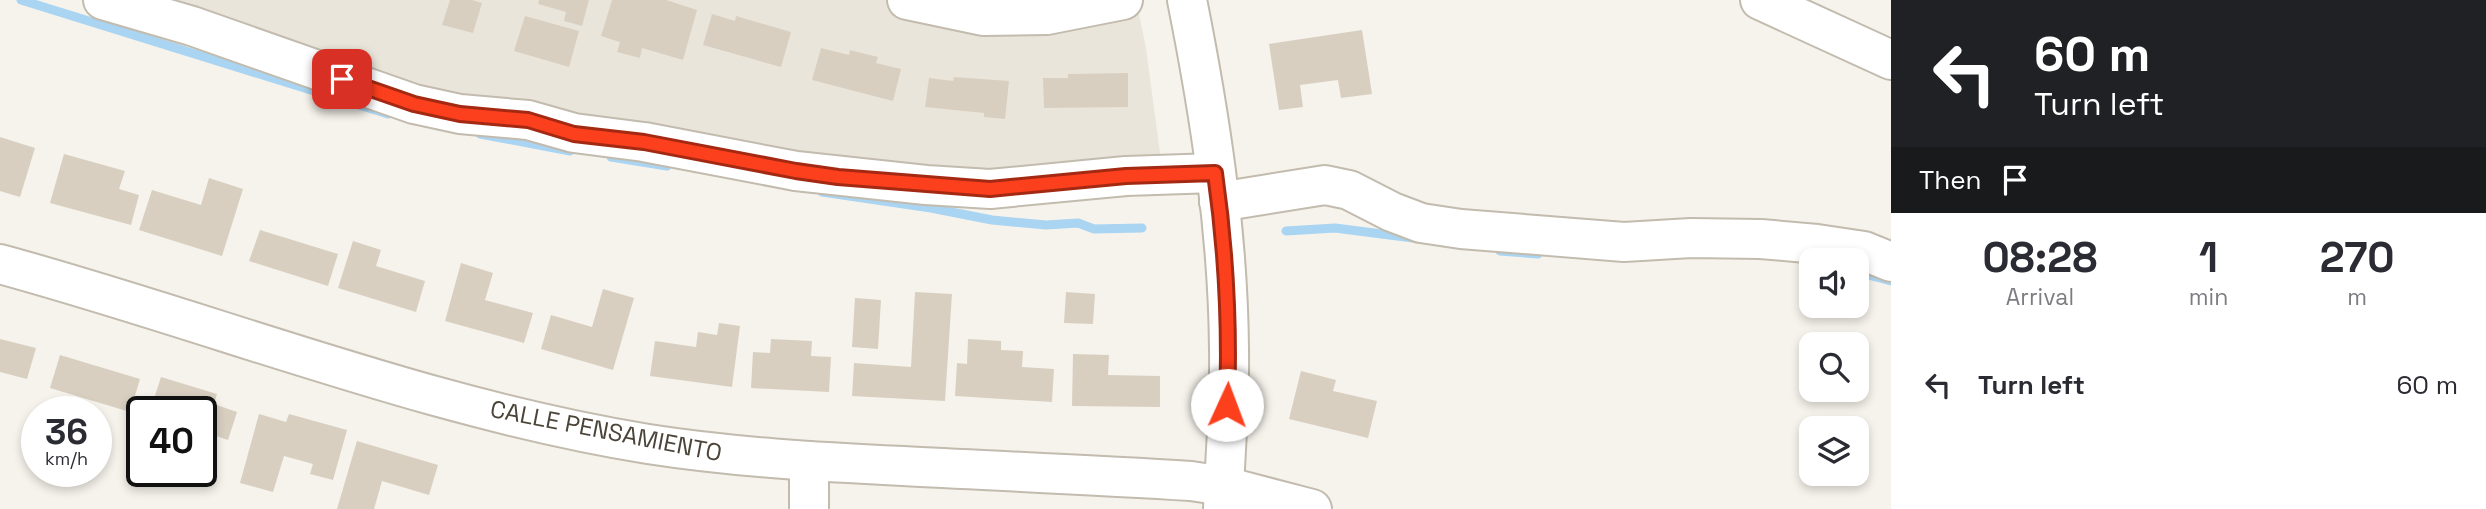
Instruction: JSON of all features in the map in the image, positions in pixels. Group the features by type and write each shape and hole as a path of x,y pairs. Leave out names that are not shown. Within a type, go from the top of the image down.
{"street":[{"path":"103,0 192,26 414,104 460,114 528,120 574,134 644,142 796,171 990,189 1126,176 1217,187 1325,185 1349,190 1421,223 1461,229 1624,242 1691,238 1761,239 1864,251 1891,262"},
{"path":"907,0 983,16 1047,15 1123,0"},
{"path":"1187,0 1201,73 1227,276 1229,351 1223,498"},
{"path":"1760,0 1891,60"},
{"name":"CALLE PENSAMIENTO","path":"0,264 424,392 505,414 645,443 710,453 809,461 1156,479 1223,498 1312,509"},
{"path":"809,461 809,509"}],"shaded area":[{"path":"139,0 1136,0 1146,48 1162,168 931,177 453,102"}],"building":[{"path":"450,0 482,3 473,33 442,25"},
{"path":"539,0 589,0 582,26 564,21 566,12 538,4"},
{"path":"612,0 666,0 697,10 683,60 642,48 640,58 617,52 620,42 601,36"},
{"path":"712,14 735,21 736,16 791,32 781,67 703,45"},
{"path":"525,16 579,31 569,67 514,51"},
{"path":"1362,30 1372,94 1341,98 1338,80 1300,85 1303,107 1279,110 1269,44"},
{"path":"821,48 849,55 850,50 878,57 876,63 901,69 893,101 812,80"},
{"path":"1128,73 1128,107 1044,108 1043,78 1068,78 1068,74"},
{"path":"954,77 1009,81 1005,119 984,117 984,113 925,107 929,78 953,81"},
{"path":"0,137 35,148 20,197 0,191"},
{"path":"64,154 125,171 119,189 139,195 131,225 50,203"},
{"path":"209,178 243,189 222,256 139,230 152,190 201,205"},
{"path":"260,230 338,254 328,286 249,261"},
{"path":"353,241 381,250 376,266 425,281 416,312 338,288"},
{"path":"461,263 493,273 485,300 533,313 524,343 445,321"},
{"path":"603,289 634,298 613,370 541,349 551,315 592,327"},
{"path":"915,292 952,294 945,401 852,396 854,363 911,367"},
{"path":"1066,292 1095,294 1093,324 1064,323"},
{"path":"855,298 881,300 878,349 852,347"},
{"path":"719,323 740,326 732,387 650,376 655,341 696,347 698,332 717,335"},
{"path":"0,339 36,348 27,379 0,372"},
{"path":"771,339 812,341 811,356 831,357 829,392 751,388 753,352 770,353"},
{"path":"968,339 1001,341 1001,350 1023,351 1022,367 1054,369 1052,402 955,396 957,363 967,364"},
{"path":"1073,354 1109,355 1108,375 1160,376 1160,407 1072,406"},
{"path":"60,355 140,379 135,396 126,396 126,411 112,407 112,396 77,396 50,388"},
{"path":"1301,371 1336,380 1333,391 1377,401 1368,438 1289,419"},
{"path":"161,377 217,394 216,396 155,396"},
{"path":"217,405 237,412 228,440 217,436"},
{"path":"259,414 286,422 289,414 347,430 333,480 310,474 313,464 284,456 273,492 240,483"},
{"path":"357,441 438,465 429,495 382,481 374,509 337,509"}],"waterway":[{"path":"21,0 388,114"},
{"path":"480,134 570,151"},
{"path":"611,157 667,166"},
{"path":"822,192 992,220 1046,225 1078,223 1094,229 1142,228"},
{"path":"1286,231 1335,228 1413,238"},
{"path":"1500,251 1538,254"},
{"path":"1869,275 1891,281"}],"route":[{"path":"342,79 414,104 460,114 528,120 574,134 644,142 838,177 990,189 1126,176 1215,173 1227,276 1227,405"}]}
